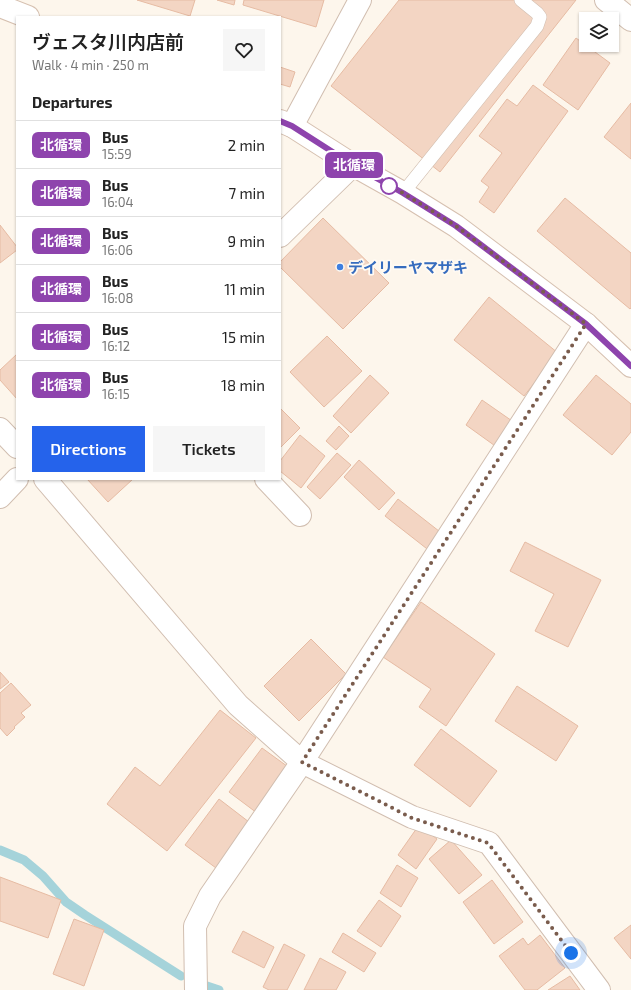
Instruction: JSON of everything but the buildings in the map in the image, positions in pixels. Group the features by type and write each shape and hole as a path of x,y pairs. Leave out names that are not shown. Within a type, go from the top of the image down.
{"street":[{"path":"360,0 286,123 353,165 403,193 456,226 586,324 631,366"},
{"path":"606,0 631,19"},
{"path":"0,6 25,16"},
{"path":"281,235 353,165"},
{"path":"196,990 195,926 210,896 302,762 586,324"},
{"path":"0,430 16,446"},
{"path":"0,497 16,480"},
{"path":"46,480 238,705 302,762 412,818 488,843 599,990"},
{"path":"267,480 300,515"}],"lane":[{"path":"403,193 537,26 540,17 520,0"}],"waterway":[{"path":"0,850 24,860 43,876 66,902 181,976"},
{"path":"207,986 219,990"}],"bus line":[{"name":"北循環","path":"281,121 292,126 353,165 403,193 456,226 586,324 631,366"}],"place":[{"name":"デイリーヤマザキ","path":"340,267"}],"route":[{"path":"389,186 456,226 586,324 302,762 412,818 488,843 571,953"}]}
